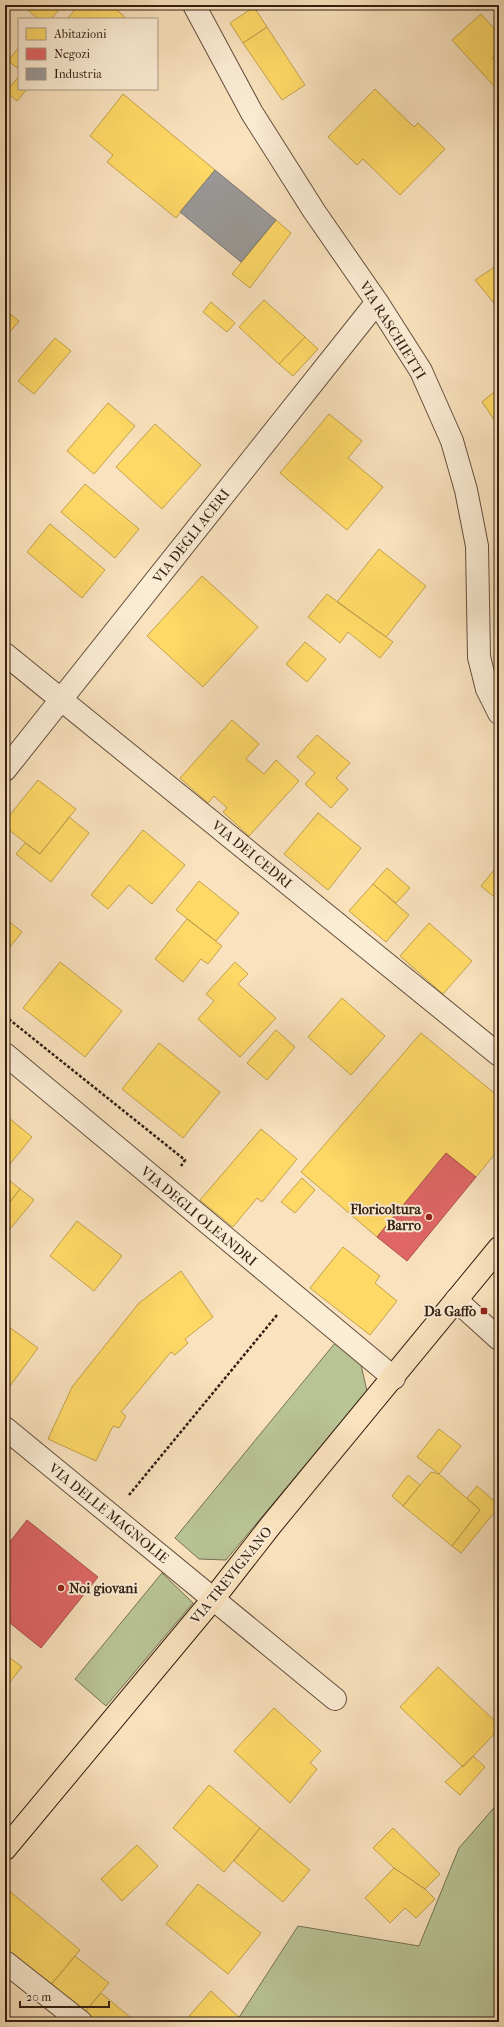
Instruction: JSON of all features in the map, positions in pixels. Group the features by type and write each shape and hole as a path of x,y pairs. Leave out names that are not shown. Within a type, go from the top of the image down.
{"main road":[{"name":"VIA TREVIGNANO","path":"5,1848 214,1598 271,1525 394,1378 499,1248"}],"street":[{"name":"VIA RASCHIETTI","path":"194,5 252,113 314,211 377,302 421,371 452,441 466,490 477,546 479,657 487,689 499,713"},
{"name":"VIA DEGLI ACERI","path":"5,770 377,302"},
{"name":"VIA DEI CEDRI","path":"5,654 499,1055"},
{"name":"VIA DEGLI OLEANDRI","path":"5,1054 394,1378"},
{"path":"456,1300 499,1339"},
{"name":"VIA DELLE MAGNOLIE","path":"5,1428 214,1598 335,1699"},
{"path":"5,1962 81,2022"}],"path":[{"path":"5,1016 185,1160 165,1187"},
{"path":"112,1516 281,1310"}],"green space":[{"path":"335,1343 361,1365 367,1391 226,1560 199,1559 175,1538"},
{"path":"162,1573 193,1603 106,1706 75,1679"},
{"path":"499,1802 499,2022 236,2022 298,1926 419,1946 459,1848"}],"building: Abitazioni":[{"path":"22,5 63,5 52,18 37,18"},
{"path":"79,5 111,5 126,18 68,18"},
{"path":"254,7 267,27 243,43 230,23"},
{"path":"481,14 499,34 499,52 492,58 499,66 499,81 494,86 452,40"},
{"path":"267,27 305,85 282,100 243,43"},
{"path":"18,48 18,68 8,61"},
{"path":"18,77 18,90 26,90 17,101 6,92"},
{"path":"375,89 414,127 418,123 445,149 400,195 363,159 357,165 328,137"},
{"path":"123,94 215,170 176,218 107,162 113,155 90,136"},
{"path":"276,220 291,233 250,288 232,274"},
{"path":"499,264 499,309 475,280"},
{"path":"264,300 305,337 279,364 239,327"},
{"path":"211,302 235,323 227,332 203,312"},
{"path":"5,310 19,321 5,338"},
{"path":"305,337 318,349 293,376 279,364"},
{"path":"55,338 71,351 34,394 18,381"},
{"path":"499,388 499,427 482,402"},
{"path":"108,403 135,426 94,474 67,451"},
{"path":"329,414 362,441 348,458 383,487 347,530 280,473"},
{"path":"155,424 201,465 162,509 116,467"},
{"path":"85,484 139,529 115,558 61,512"},
{"path":"50,524 105,570 82,598 27,552"},
{"path":"379,549 426,586 386,637 337,602"},
{"path":"202,576 258,627 203,687 147,636"},
{"path":"327,594 393,642 380,658 348,632 340,643 308,617"},
{"path":"305,642 326,659 307,682 286,664"},
{"path":"232,720 259,744 246,759 264,774 276,760 299,781 249,836 223,812 227,808 214,796 208,803 180,778"},
{"path":"317,735 350,763 336,778 348,789 331,808 305,784 315,773 297,757"},
{"path":"38,780 76,809 40,854 5,827 5,821"},
{"path":"318,813 361,848 328,890 284,854"},
{"path":"69,817 89,833 51,882 16,854 25,843 40,854"},
{"path":"143,830 185,865 152,904 129,885 108,909 91,895"},
{"path":"499,864 499,901 481,886"},
{"path":"387,868 410,888 396,903 373,884"},
{"path":"199,881 239,913 216,941 176,910"},
{"path":"373,884 409,915 386,942 349,911"},
{"path":"5,918 22,932 5,953"},
{"path":"187,919 222,946 208,964 201,959 183,982 155,959"},
{"path":"429,923 472,961 443,994 400,956"},
{"path":"60,962 122,1011 85,1057 23,1008"},
{"path":"235,962 248,974 238,984 276,1018 240,1057 198,1019 214,1001 206,994"},
{"path":"342,998 385,1036 351,1075 308,1037"},
{"path":"276,1030 295,1047 267,1080 247,1063"},
{"path":"421,1033 499,1097 499,1149 476,1177 446,1153 377,1237 301,1172"},
{"path":"159,1043 220,1092 183,1138 122,1089"},
{"path":"5,1115 32,1137 5,1170"},
{"path":"261,1129 297,1159 262,1202 257,1198 233,1227 200,1200"},
{"path":"302,1178 315,1190 295,1213 281,1202"},
{"path":"10,1181 20,1189 5,1208 5,1185 6,1186"},
{"path":"20,1189 34,1200 5,1235 5,1208"},
{"path":"77,1221 122,1256 94,1291 50,1256"},
{"path":"343,1247 380,1276 375,1283 397,1301 370,1335 310,1288"},
{"path":"181,1271 213,1317 185,1339 188,1343 175,1355 171,1352 121,1412 126,1416 119,1428 113,1426 96,1461 48,1439 72,1387 139,1303"},
{"path":"5,1324 38,1348 10,1386 5,1383"},
{"path":"439,1429 461,1446 439,1474 417,1457"},
{"path":"431,1472 439,1474 480,1510 452,1546 403,1506"},
{"path":"408,1475 420,1485 403,1506 392,1496"},
{"path":"477,1486 499,1505 499,1507 461,1553 452,1546 480,1510 467,1498"},
{"path":"5,1654 22,1667 5,1688"},
{"path":"438,1667 499,1725 499,1729 463,1767 400,1707"},
{"path":"274,1708 321,1751 310,1763 317,1769 290,1803 234,1751"},
{"path":"473,1756 485,1767 460,1795 445,1782"},
{"path":"209,1785 260,1828 224,1872 173,1828"},
{"path":"260,1828 310,1870 283,1902 234,1861"},
{"path":"393,1828 440,1874 425,1889 394,1868 373,1848"},
{"path":"137,1845 158,1866 122,1901 101,1879"},
{"path":"394,1868 425,1889 435,1899 416,1918 405,1908 390,1923 365,1898"},
{"path":"198,1884 261,1933 228,1974 166,1924"},
{"path":"7,1889 80,1950 49,1987 5,1951 5,1891"},
{"path":"75,1956 109,1983 84,2013 49,1987"},
{"path":"211,1991 244,2022 184,2022"},
{"path":"101,1993 136,2022 95,2022 84,2013"}],"building: Negozi":[{"path":"446,1153 476,1177 407,1261 377,1237"},
{"path":"27,1520 98,1577 41,1648 5,1619 5,1548"}],"building: Industria":[{"path":"215,170 276,220 241,262 180,212"}],"place":[{"name":"Floricoltura Barro","path":"429,1217"},
{"name":"Da Gaffo","path":"484,1311"},
{"name":"Noi giovani","path":"61,1588"}]}
